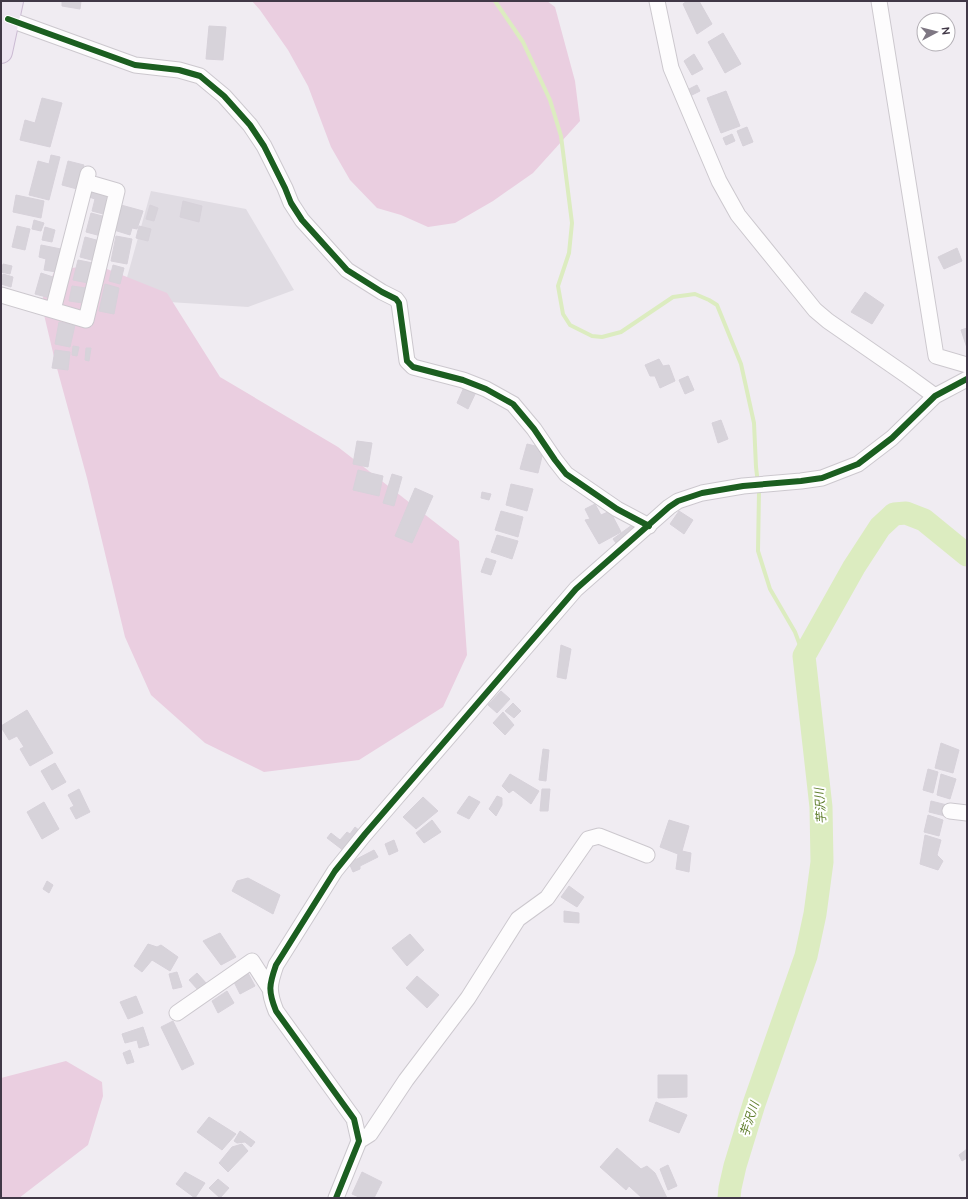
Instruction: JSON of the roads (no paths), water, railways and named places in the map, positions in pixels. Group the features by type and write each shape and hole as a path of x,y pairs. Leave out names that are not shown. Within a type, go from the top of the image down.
{"main road":[{"path":"1,52 10,10"}],"street":[{"path":"657,1 671,68 719,180 738,215 815,310 828,321 935,396"},
{"path":"879,1 936,356 967,365"},
{"path":"10,10 135,65 179,70 200,76 224,96 250,125 264,146 291,203 302,220 347,270 396,299 399,303 407,361 413,367 463,380 486,389 512,404 534,429 566,474 617,509 649,526"},
{"path":"1,295 86,320 118,191 87,177 53,310"},
{"path":"336,1198 359,1141 354,1119 276,1011 270,989 271,980 276,965 335,871 365,834 576,589 669,507 678,501 702,493 743,486 801,482 822,478 858,464 892,438 935,396 967,379"},
{"path":"950,811 967,813"},
{"path":"359,1141 370,1134 406,1080 468,998 518,919 547,898 588,839 599,836 647,855"},
{"path":"177,1013 252,961 270,989"}],"waterway":[{"path":"495,1 523,42 550,100 561,136 572,223 569,253 558,286 563,314 570,325 592,336 602,337 621,332 673,297 695,294 717,305 741,364 754,423 759,492 758,551 770,589 795,632 804,656"},
{"name":"芋沢川","path":"729,1198 735,1166 754,1104 806,956 815,914 822,862 821,807 804,656 854,567 880,527 894,514 906,513 924,520 967,555"}]}
